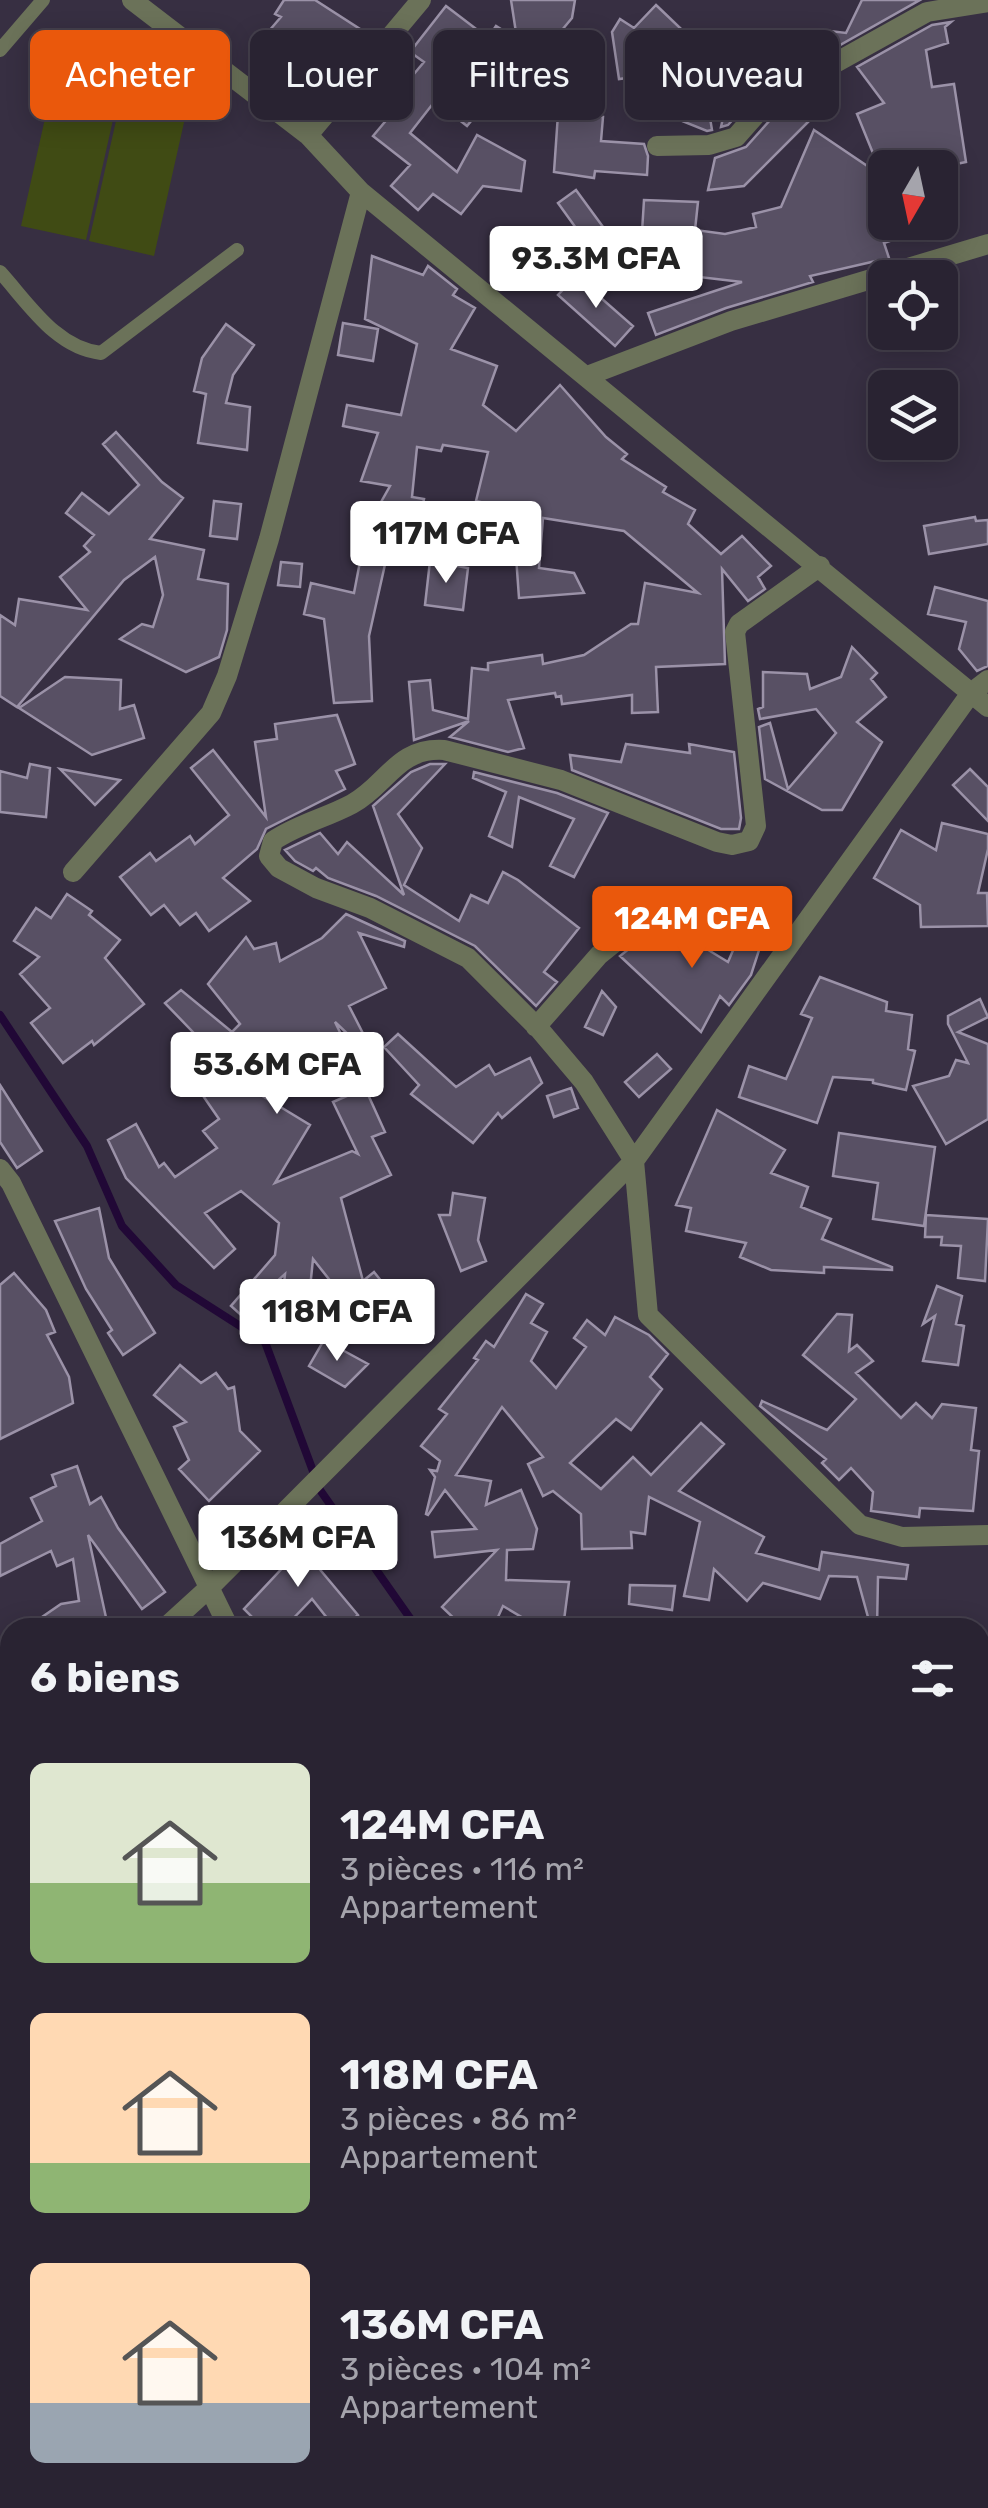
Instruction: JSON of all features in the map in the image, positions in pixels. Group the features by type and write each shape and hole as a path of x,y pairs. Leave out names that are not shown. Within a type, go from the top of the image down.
{"street":[{"path":"132,0 308,136 361,192 820,566 979,687 988,707"},
{"path":"308,136 421,0"},
{"path":"657,146 709,145 736,137 782,85 794,78 819,72 927,12 988,2"},
{"path":"73,872 211,713 269,539 361,192"},
{"path":"587,376 730,321 988,244"},
{"path":"820,566 739,624 735,632 756,826 749,841 732,845 718,842 561,780 444,750 424,749 394,767 354,803 291,828 273,841 270,856 279,868 316,888 418,930 468,958 536,1026 584,1082 634,1161 648,1315 860,1525 902,1537 988,1535"},
{"path":"176,1618 634,1161 979,687"},
{"path":"536,1026 598,955 665,902"},
{"path":"0,1169 224,1618"}],"lane":[{"path":"0,50 43,0"},
{"path":"0,272 54,332 80,350 101,353 237,250"}],"green space":[{"path":"45,120 113,120 86,240 21,226"},
{"path":"116,120 185,120 154,256 89,241"}],"building":[{"path":"284,0 315,0 361,30 270,30 281,17 275,14"},
{"path":"511,0 575,0 572,18 562,30 516,30"},
{"path":"862,0 920,0 840,45 839,32 846,33"},
{"path":"656,5 682,30 625,30 625,78 619,79 612,32 620,19 634,28"},
{"path":"446,6 478,30 433,30 433,104 410,133 457,172 477,135 525,161 521,191 483,186 461,214 433,194 418,210 391,186 410,165 373,136 386,120 413,120 413,75 424,62 413,54 413,48"},
{"path":"951,22 945,27 948,43 926,50 932,87 954,84 966,162 958,164 958,150 872,150 857,114 884,103 857,67 932,25"},
{"path":"558,120 603,120 601,141 644,144 648,156 647,175 595,171 594,178 554,172"},
{"path":"680,120 710,120 712,130"},
{"path":"770,120 810,120 744,186 708,190 715,158 746,147"},
{"path":"814,130 868,167 868,240 892,240 884,243 889,258 810,276 813,282 726,308 656,335 648,313 742,282 639,270 639,257 543,259 576,228 558,203 576,190 606,231 642,232 644,200 698,202 695,230 725,234 756,227 753,214 781,207"},
{"path":"372,256 423,275 428,266 457,289 453,295 475,308 451,349 497,366 483,405 516,431 560,385 606,437 627,454 622,459 666,487 663,492 695,510 688,524 721,554 742,536 771,566 758,577 765,589 748,601 722,569 725,664 656,667 658,712 632,713 632,695 562,704 561,696 556,697 555,693 508,700 524,748 508,752 450,737 469,721 414,740 409,682 430,680 433,710 468,719 472,668 488,670 488,663 542,655 543,664 584,655 631,624 638,624 645,583 698,593 624,531 543,518 539,568 574,573 584,593 519,598 516,556 497,555 502,507 476,501 488,452 443,445 441,451 417,447 412,497 424,499 420,518 376,511 390,486 361,481 378,433 343,426 347,405 401,415 417,344 365,319"},
{"path":"576,276 633,326 615,346 558,295"},
{"path":"343,323 378,329 373,361 338,355"},
{"path":"226,324 254,345 233,375 226,403 250,407 247,450 198,443 206,394 194,391 202,358"},
{"path":"116,432 162,482 183,498 150,539 204,550 198,579 228,584 227,630 219,657 186,672 120,639 142,624 153,627 163,595 155,557 124,580 17,707 0,696 0,615 15,625 19,599 87,610 60,577 90,552 84,546 94,535 66,513 82,493 109,514 139,485 103,444"},
{"path":"214,501 241,504 237,539 210,536"},
{"path":"975,517 976,521 988,520 988,544 929,554 924,526"},
{"path":"363,546 388,551 369,636 372,701 334,703 324,619 304,614 311,583 354,593"},
{"path":"430,561 468,568 463,610 425,605"},
{"path":"281,562 302,564 300,587 278,585"},
{"path":"935,587 988,601 988,666 977,671 959,649 966,622 928,614"},
{"path":"852,647 877,673 871,679 886,697 857,722 882,742 842,810 822,810 765,779 759,727 770,723 788,789 836,733 816,709 760,719 763,672 807,674 810,689 841,677"},
{"path":"65,677 121,680 120,709 134,705 144,738 92,755 19,708"},
{"path":"337,715 355,764 336,771 345,789 266,829 257,849 223,878 250,901 209,931 196,913 180,925 164,905 151,915 120,877 150,853 156,861 190,836 195,844 229,815 191,768 213,750 266,817 255,742 277,739 275,724"},
{"path":"626,744 690,753 689,744 734,752 739,829 721,829 572,770 570,755 621,762"},
{"path":"30,764 50,768 46,817 0,812 0,771 27,778"},
{"path":"430,764 445,764 398,814 422,848 404,885 459,921 471,895 488,903 503,872 579,928 544,972 557,982 536,1006 475,946 376,896 328,878 316,868 313,871 285,850 320,833 338,854 347,842 404,895 373,806 411,772"},
{"path":"60,769 120,780 95,805"},
{"path":"970,769 988,787 988,821 953,785"},
{"path":"474,772 557,793 608,813 574,877 550,866 574,819 519,797 512,847 489,836 506,792 473,778"},
{"path":"942,823 988,834 978,893 987,893 988,926 921,927 920,905 874,878 901,830 936,850"},
{"path":"67,894 92,911 89,915 120,940 105,958 144,1004 94,1045 92,1041 63,1063 31,1023 50,1008 20,974 39,957 14,941 36,908 51,918"},
{"path":"622,903 631,912 606,932 599,924"},
{"path":"346,914 405,941 404,947 359,933 386,988 349,1006 374,1055 335,1022 349,1051 259,1094 310,1125 275,1183 352,1151 358,1154 333,1102 365,1088 385,1132 372,1137 391,1175 341,1198 363,1281 374,1272 390,1292 377,1302 396,1328 378,1341 313,1259 308,1308 282,1305 285,1274 240,1314 231,1306 275,1255 279,1223 241,1191 205,1213 235,1249 214,1268 126,1178 108,1140 136,1124 159,1167 164,1163 175,1177 217,1148 203,1131 219,1119 186,1071 213,1053 165,1003 181,990 232,1032 240,1024 208,984 246,937 254,949 276,943 280,961 322,938"},
{"path":"664,923 728,962 741,932 762,941 751,975 729,1005 720,996 701,1032 620,956 650,932 658,939"},
{"path":"820,977 887,1002 886,1011 912,1015 908,1049 915,1051 906,1090 873,1080 833,1077 817,1123 739,1097 749,1066 786,1079 812,1018 801,1014"},
{"path":"602,991 616,1007 603,1035 585,1027"},
{"path":"980,999 988,1017 958,1032 988,1044 988,1119 946,1144 913,1086 949,1076 956,1060 968,1063 948,1024 948,1016"},
{"path":"398,1034 456,1087 489,1065 495,1075 530,1058 542,1083 502,1118 498,1113 473,1143 411,1094 419,1085 384,1047"},
{"path":"657,1054 671,1069 639,1097 625,1082"},
{"path":"0,1085 42,1151 17,1168 0,1142"},
{"path":"571,1088 578,1108 554,1117 547,1096"},
{"path":"717,1110 785,1150 771,1173 808,1187 801,1207 831,1219 822,1239 892,1270 771,1270 740,1257 746,1243 686,1231 691,1208 676,1205"},
{"path":"839,1133 935,1147 924,1226 873,1219 878,1183 833,1176"},
{"path":"453,1193 485,1198 478,1240 486,1261 461,1271 439,1215 450,1215"},
{"path":"99,1208 109,1258 155,1333 123,1355 108,1333 112,1330 86,1289 55,1221"},
{"path":"926,1215 988,1219 985,1281 958,1278 961,1246 941,1245 942,1237 925,1237"},
{"path":"14,1273 46,1310 55,1332 47,1335 69,1377 73,1403 0,1439 0,1285"},
{"path":"937,1286 962,1296 956,1324 964,1326 958,1365 923,1361 935,1316 923,1324"},
{"path":"526,1294 543,1304 531,1323 547,1332 531,1361 556,1388 586,1347 574,1338 587,1320 605,1335 615,1317 649,1335 668,1354 650,1377 662,1389 631,1430 616,1419 570,1463 601,1489 633,1457 651,1475 701,1423 724,1444 679,1491 764,1537 756,1553 819,1570 822,1552 908,1565 906,1579 878,1577 877,1618 868,1618 857,1577 829,1576 820,1599 763,1583 747,1601 714,1569 709,1600 684,1596 700,1522 649,1497 645,1534 631,1532 632,1548 582,1549 581,1514 553,1491 543,1496 528,1464 543,1457 502,1407 456,1475 491,1481 486,1505 521,1490 537,1529 533,1549 507,1550 506,1580 569,1582 564,1618 523,1618 503,1606 498,1618 454,1618 442,1607 497,1550 435,1557 432,1532 476,1529 445,1490 426,1514 435,1477 430,1470 437,1471 440,1461 421,1446 447,1414 439,1409 478,1360 474,1358 486,1341 494,1347"},
{"path":"837,1314 852,1315 849,1351 857,1345 873,1361 856,1373 901,1418 916,1403 932,1418 942,1404 976,1408 971,1450 979,1451 973,1511 920,1508 919,1517 871,1511 873,1492 851,1468 839,1480 822,1463 826,1459 760,1406 762,1401 827,1430 856,1399 803,1355"},
{"path":"324,1340 368,1364 345,1387 309,1366"},
{"path":"180,1365 201,1383 216,1373 228,1389 234,1387 240,1431 260,1451 209,1501 179,1469 189,1460 174,1427 186,1422 154,1395"},
{"path":"77,1466 90,1504 101,1497 118,1528 165,1592 142,1609 88,1535 106,1618 41,1618 61,1604 79,1601 73,1559 57,1566 51,1551 0,1576 0,1544 42,1521 31,1498 56,1486 52,1475"},
{"path":"290,1526 358,1615 327,1618 312,1599 294,1618 253,1618 244,1609 288,1560 272,1544"},
{"path":"630,1585 675,1586 672,1610 629,1604"}],"waterway":[{"path":"0,1015 87,1146 122,1226 176,1285 265,1342 320,1490 410,1618"}]}
